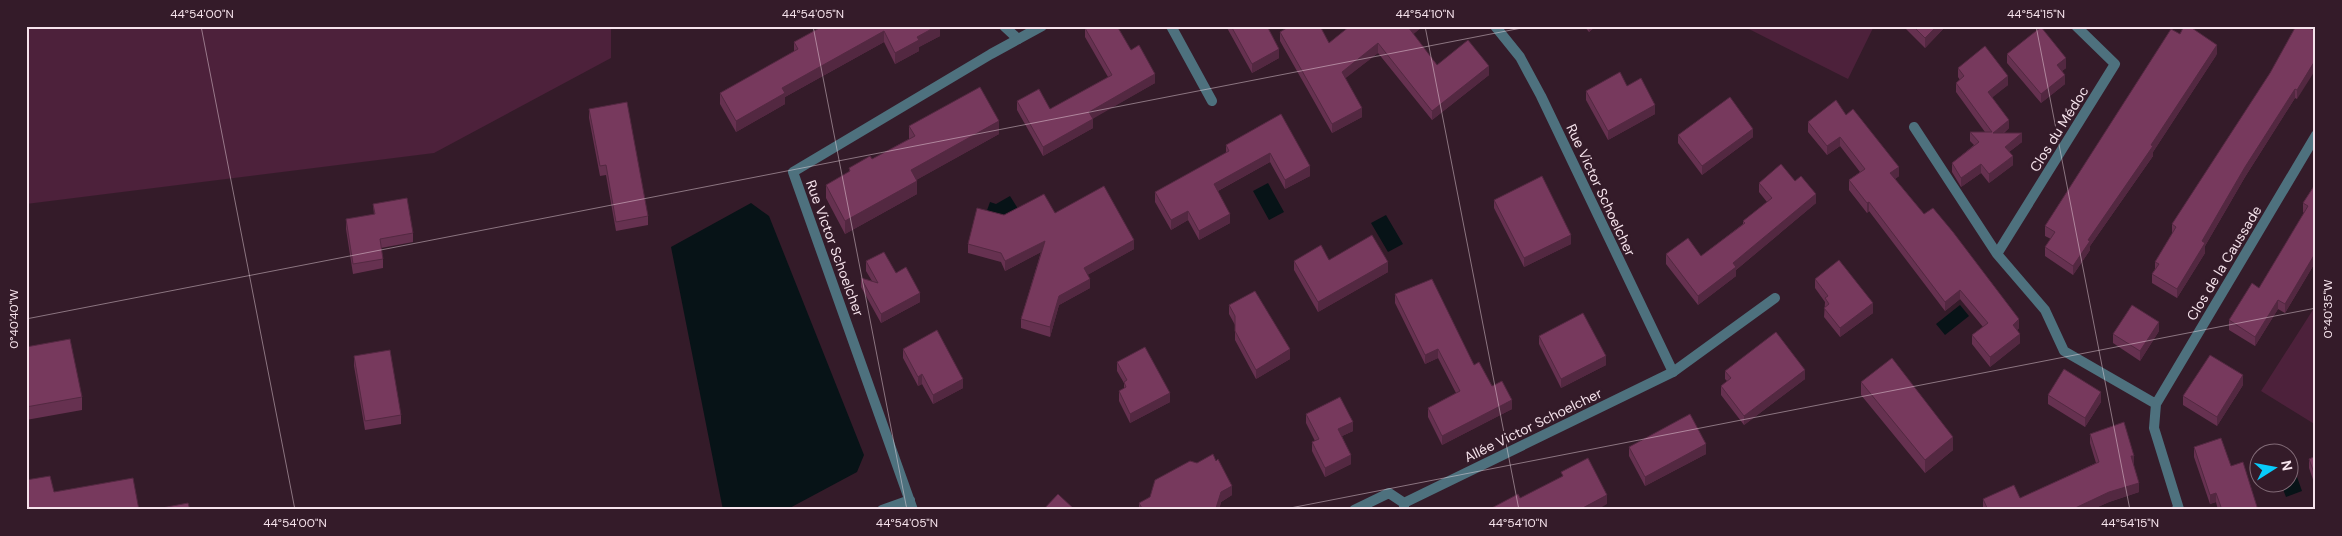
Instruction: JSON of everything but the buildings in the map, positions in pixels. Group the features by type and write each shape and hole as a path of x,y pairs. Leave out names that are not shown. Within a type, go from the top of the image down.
{"street":[{"path":"1004,26 1018,39"},
{"name":"Rue Victor Schoelcher","path":"911,505 898,464 792,172 1042,26"},
{"path":"1171,26 1212,101"},
{"name":"Rue Victor Schoelcher","path":"1495,26 1520,57 1541,96 1673,372"},
{"name":"Clos du Médoc","path":"1997,254 2115,64 2076,26"},
{"path":"1914,127 1997,254 2045,310 2064,351 2156,404 2154,428 2178,508 2176,510"},
{"name":"Clos de la Caussade","path":"2156,404 2316,136"},
{"name":"Allée Victor Schoelcher","path":"1354,510 1389,493 1404,507 1673,372 1775,298"},
{"path":"882,510 911,505"}],"shaded area":[{"path":"26,26 611,26 611,58 434,153 26,204"},
{"path":"1743,26 1874,26 1848,79"},
{"path":"1268,183 1284,212 1269,220 1253,191"},
{"path":"1010,196 1020,212 1003,221 985,216 990,202 996,204"},
{"path":"751,203 769,216 864,455 857,472 786,510 723,510 671,247"},
{"path":"1386,215 1403,244 1388,252 1371,223"},
{"path":"1960,305 1969,316 1945,335 1936,324"},
{"path":"2316,305 2316,425 2261,391"}]}
